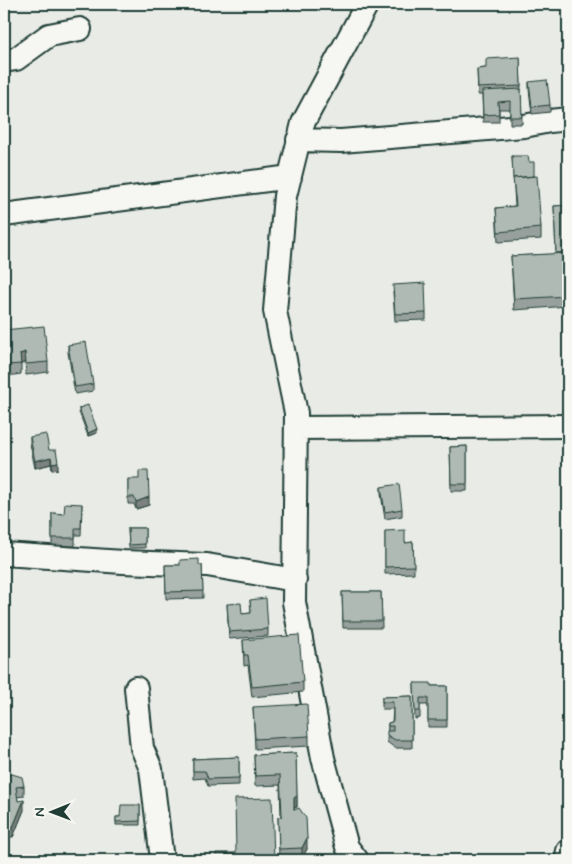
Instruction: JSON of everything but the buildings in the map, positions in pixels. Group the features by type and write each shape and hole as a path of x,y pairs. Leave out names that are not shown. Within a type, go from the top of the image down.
{"street":[{"path":"358,860 347,847 323,758 294,602 296,413 275,311 285,196 303,123 367,4"},
{"path":"4,61 16,59 49,35 80,29"},
{"path":"298,140 341,141 524,126 568,119"},
{"path":"4,215 290,177"},
{"path":"296,428 568,426"},
{"path":"4,554 123,562 207,565 295,580"},
{"path":"136,688 142,748 150,770 162,860"},
{"path":"566,860 568,851"}]}
